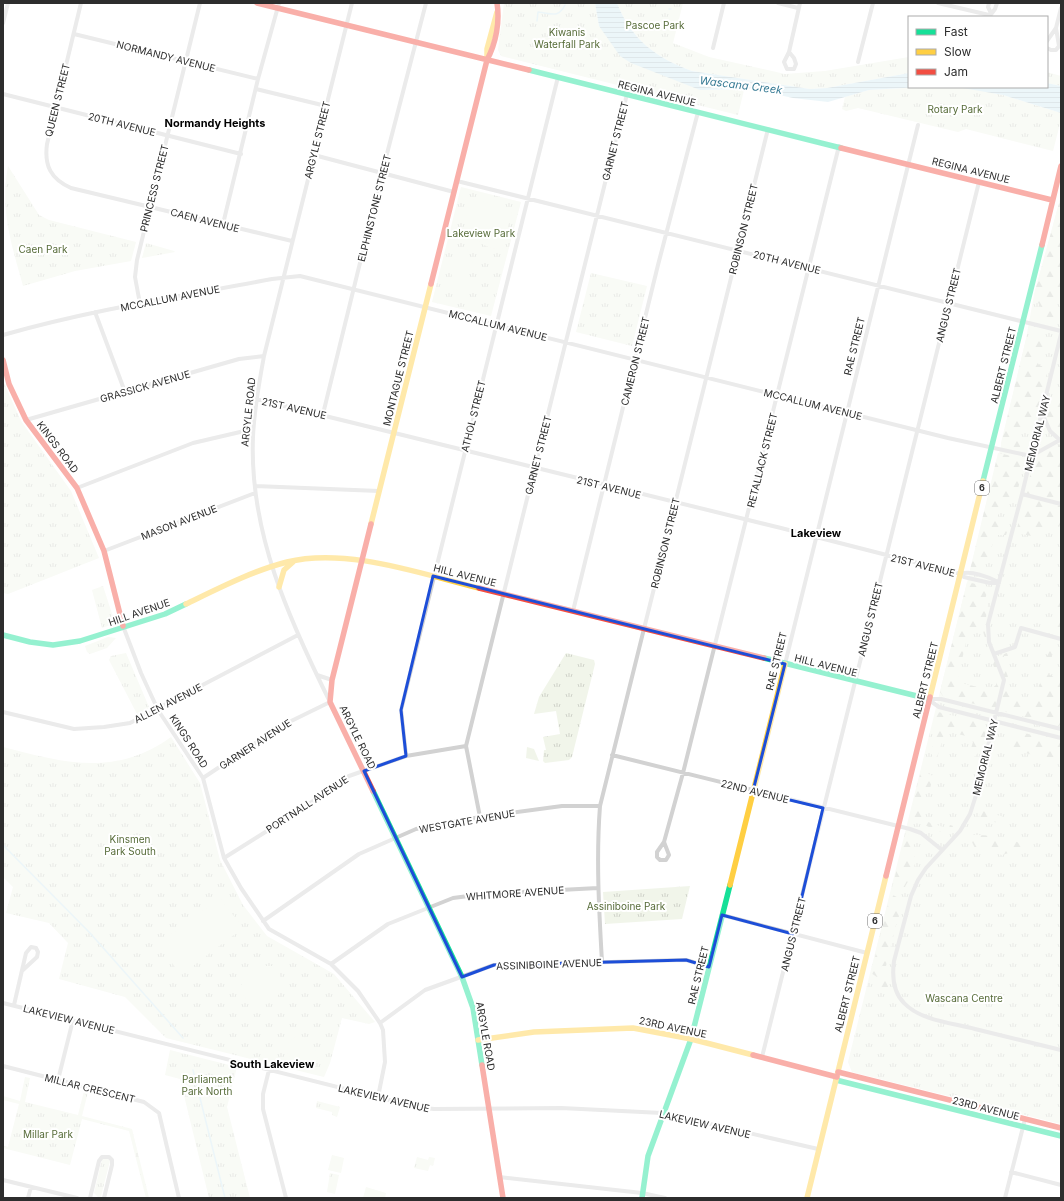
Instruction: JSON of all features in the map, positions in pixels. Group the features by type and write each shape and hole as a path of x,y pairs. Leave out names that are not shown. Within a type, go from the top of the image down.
{"street":[{"path":"3,23 8,3"},
{"name":"QUEEN STREET","path":"71,188 59,183 50,171 45,155 81,3"},
{"name":"PRINCESS STREET","path":"140,304 135,277 137,260 149,206 200,3"},
{"name":"REGINA AVENUE","path":"257,3 278,6 346,25 1052,200"},
{"name":"ARGYLE STREET","path":"283,277 352,3"},
{"name":"ELPHINSTONE STREET","path":"323,414 382,173 426,3"},
{"name":"MONTAGUE STREET","path":"330,702 332,680 362,559 487,60 492,51 499,18 497,3"},
{"path":"713,48 724,3"},
{"path":"778,3 798,8"},
{"path":"789,52 800,3"},
{"path":"858,62 873,3"},
{"path":"938,3 989,15"},
{"path":"989,3 989,15"},
{"path":"989,15 995,9 997,3"},
{"path":"223,224 258,79 278,6"},
{"path":"1048,40 1056,28 1061,8"},
{"path":"1048,49 1056,50 1059,46 1056,28"},
{"name":"NORMANDY AVENUE","path":"74,34 258,79"},
{"name":"ATHOL STREET","path":"406,756 401,710 558,77"},
{"path":"256,89 326,106"},
{"name":"20TH AVENUE","path":"3,94 241,154"},
{"name":"GARNET STREET","path":"480,816 466,746 627,94"},
{"name":"CAMERON STREET","path":"573,611 698,112"},
{"name":"RAE STREET","path":"642,1196 648,1156 662,1113 691,1039 918,125"},
{"name":"ROBINSON STREET","path":"602,962 597,841 600,806 768,129"},
{"name":"RETALLACK STREET","path":"664,842 715,646 810,268 839,146"},
{"path":"314,155 454,192"},
{"name":"ALBERT STREET","path":"807,1198 1061,166"},
{"name":"20TH AVENUE","path":"457,181 1061,331"},
{"name":"ANGUS STREET","path":"762,1057 886,556 919,430 979,182"},
{"name":"CAEN AVENUE","path":"71,188 292,241"},
{"name":"MCCALLUM AVENUE","path":"3,335 50,322 95,312 283,277 300,276 919,430 1031,456"},
{"name":"ARGYLE ROAD","path":"283,277 264,356 256,399 253,429 252,456 260,525 271,568 298,635 316,675 397,838 462,977 473,1008 503,1198"},
{"path":"95,312 125,392"},
{"name":"MEMORIAL WAY","path":"1061,334 1022,494 988,624 989,642 1004,680 995,721 970,814 960,831 921,875 911,896 894,961 894,984 900,998 910,1008 925,1016 1061,1050"},
{"name":"GRASSICK AVENUE","path":"26,420 238,359 264,356"},
{"name":"KINGS ROAD","path":"3,360 9,384 26,420 77,488 104,551 123,626 140,673 158,710 203,778 224,858 240,888 270,929 331,964 358,992 380,1023 383,1030 385,1062 378,1097"},
{"name":"21ST AVENUE","path":"256,399 323,414 534,469 816,537 960,574 965,572 992,578 999,583"},
{"path":"1031,456 1060,441 1050,431 1042,413"},
{"path":"77,488 193,443 253,429"},
{"path":"255,486 379,491"},
{"name":"MASON AVENUE","path":"104,551 255,492"},
{"path":"1022,494 1061,504"},
{"name":"HILL AVENUE","path":"3,636 52,645 80,640 165,614 243,577 294,561 311,559 362,559 929,700"},
{"path":"279,587 284,570 294,561"},
{"path":"994,654 1016,648 1021,628 1061,639"},
{"name":"ALLEN AVENUE","path":"3,712 74,729 104,727 130,723 158,710 298,635"},
{"path":"316,675 332,680"},
{"path":"929,700 941,700 1061,728"},
{"path":"929,700 940,707 1061,738"},
{"name":"GARNER AVENUE","path":"203,778 281,726 330,702"},
{"name":"PORTNALL AVENUE","path":"224,858 300,811 349,776 406,756 466,746"},
{"name":"22ND AVENUE","path":"612,755 920,833 942,850"},
{"name":"WESTGATE AVENUE","path":"263,921 359,854 416,830 480,816 562,806 600,806"},
{"name":"WHITMORE AVENUE","path":"331,964 388,924 453,898 484,894 598,888"},
{"path":"722,914 867,953"},
{"path":"14,1005 27,950 31,947 36,948 38,952 37,957 23,970"},
{"name":"ASSINIBOINE AVENUE","path":"380,1023 425,990 494,965 686,960 709,967"},
{"name":"LAKEVIEW AVENUE","path":"3,1003 378,1097 434,1109 561,1108 662,1113 818,1150"},
{"path":"58,1080 73,1020"},
{"name":"23RD AVENUE","path":"478,1040 534,1032 633,1028 691,1039 837,1076 1061,1136"},
{"name":"MILLAR CRESCENT","path":"3,1066 144,1102 158,1112 179,1198"},
{"path":"269,1070 263,1094 263,1109 286,1198"},
{"name":"23RD AVENUE","path":"837,1076 1061,1128"},
{"path":"1005,1198 1024,1119"},
{"path":"90,1198 99,1161 105,1156 112,1160 112,1165 104,1198"},
{"path":"1011,1172 1061,1185"},
{"path":"499,1177 665,1198"},
{"path":"3,1180 78,1198"},
{"path":"28,1198 31,1187"}],"highlighted area":[{"path":"433,576 785,664 753,791 823,808 793,934 722,915 709,967 686,960 494,965 462,977 364,771 406,756 401,710"}],"green space":[{"name":"Kiwanis Waterfall Park","path":"504,3 595,3 599,26 700,90 744,90 738,115 501,56 498,50"},
{"name":"Pascoe Park","path":"617,3 683,3 673,43 709,57 785,74 825,71 908,57 908,73 827,88 810,89 692,71 667,60 646,46 637,37 623,16"},
{"path":"1048,72 1061,76 1061,86 1048,83"},
{"name":"Rotary Park","path":"908,88 969,88 1003,95 1061,113 1061,120 1053,151 966,129 958,132 858,108 846,111 842,109 845,97 869,90"},
{"name":"Caen Park","path":"8,166 39,215 49,220 136,242 131,261 75,271 23,286 11,241 6,212 5,198"},
{"name":"Lakeview Park","path":"461,187 521,202 491,316 432,302"},
{"name":"Wascana Centre","path":"1061,196 1061,1124 852,1072 848,1062 1001,446 1026,339 1034,295"},
{"path":"1061,196 1061,300 1057,300 1055,320 1046,317 1034,295"},
{"path":"472,199 509,208 512,212 502,249 484,245 477,240 472,233 468,226 467,217 468,208"},
{"path":"146,243 174,251 175,252 142,258"},
{"path":"467,249 473,264 467,274 467,292 459,292 453,282 453,266 454,261 460,251"},
{"path":"591,273 647,286 632,346 576,332"},
{"path":"1039,335 1050,338 1036,360 1039,365 1048,369 1034,425 1024,425 1018,434 1021,451 1001,446 1001,443 1026,339"},
{"path":"3,381 21,421 71,491 99,558 8,594 3,593"},
{"path":"1051,400 1061,403 1061,440 1050,425 1046,413"},
{"path":"1061,440 1061,526 1046,523 1042,538 1016,533 1033,464 1044,453 1059,446"},
{"path":"998,453 1016,457 1024,464 1015,501 1003,501 997,518 1009,526 1006,535 996,535 982,573 970,570"},
{"path":"967,582 989,587 985,599 988,606 984,628 990,651 998,656 1007,653 1008,656 1004,656 1004,666 1009,683 1008,695 1036,701 1051,639 1055,640 1048,674 1061,681 1061,726 943,696 940,692","holes":["974,627 982,628 997,677 996,685 990,690 957,682 968,633"]},
{"path":"103,586 114,620 113,624 102,628 92,590"},
{"path":"1061,588 1061,632 1051,629"},
{"path":"108,637 116,638 107,648 90,654 87,652 85,646"},
{"path":"126,653 149,707 147,710 137,714 109,660 111,656"},
{"path":"566,653 594,660 595,664 572,757 569,760 545,763 543,761 544,750 546,750 543,737 560,734 556,711 534,714 539,697"},
{"path":"938,712 984,723 987,729 983,748 974,757 967,756 967,752 970,752 973,742 970,741 970,737 950,732 948,736 944,735 937,758 932,755 933,726 936,713"},
{"path":"1021,732 1061,743 1061,761 1007,749 997,744 999,738 1013,739"},
{"name":"Kinsmen Park South","path":"171,737 200,783 220,860 243,905 267,936 334,974 375,1022 369,1024 342,1018 330,1063 324,1077 166,1038 125,997 59,979 68,943 49,923 6,913 13,887 3,877 3,747 47,758 68,761 89,763 110,762 130,758 150,750"},
{"path":"527,747 534,749 539,761 526,758"},
{"path":"921,770 933,776 929,793 923,788 921,799 922,820 946,828 949,828 950,825 953,826 950,832 941,832 915,823 910,818"},
{"path":"980,810 1011,819 1008,825 981,819 979,816"},
{"path":"906,832 912,837 915,851 915,865 904,891 895,888 893,895 904,901 896,925 886,966 881,966 887,974 888,988 882,990 877,977 871,973"},
{"path":"974,835 988,835 1002,838 1029,846 1029,848 1001,855 993,849 977,852 972,842"},
{"name":"Assiniboine Park","path":"690,886 682,919 605,924 603,892"},
{"path":"220,898 243,928 181,975 158,944"},
{"path":"262,966 272,966 280,975 281,987 279,994 275,999 265,1005 259,1005 249,1001 244,997 241,991 244,978 249,972"},
{"path":"300,1036 312,1044 317,1053 318,1058 314,1066 302,1066 295,1062 287,1053 287,1047 291,1039"},
{"name":"Parliament Park North","path":"170,1050 237,1067 227,1107 250,1198 209,1198 180,1079 165,1075"},
{"name":"Millar Park","path":"25,1077 30,1078 25,1102 78,1115 84,1091 88,1092 82,1116 132,1129 149,1198 146,1198 129,1131 82,1119 70,1165 3,1148 3,1146 8,1147 19,1104 3,1100 3,1096 20,1101"},
{"path":"317,1101 340,1107 337,1117 332,1115 332,1112 316,1108"},
{"path":"332,1155 344,1158 341,1173 328,1170"},
{"path":"417,1157 428,1160 429,1157 435,1158 433,1166 430,1165 428,1171 414,1168"},
{"path":"107,1158 110,1161 101,1196 99,1198 94,1193 102,1159"},
{"path":"330,1173 339,1175 335,1194 327,1192"},
{"path":"366,1187 386,1193 385,1198 363,1198"}],"water":[{"name":"Wascana Creek","path":"595,3 617,3 630,27 646,46 667,60 692,71 810,89 827,88 908,73 908,88 869,90 828,102 793,98 751,89 700,90 631,63 620,56 599,26"},
{"path":"1048,83 1061,86 1061,113 1003,95 963,88 1048,88"}],"waterway":[{"path":"537,21 538,12 557,14 565,5"},
{"path":"3,845 90,933 183,1038"},
{"path":"193,1070 225,1198"}],"traffic: fast":[{"path":"529,70 841,148"},
{"path":"983,481 1042,245"},
{"path":"3,635 30,642 53,645 80,641 165,614 186,604"},
{"path":"764,658 929,699"},
{"path":"373,791 462,977 473,1008 482,1065"},
{"path":"642,1198 648,1156 691,1039 730,885"},
{"path":"836,1080 1061,1136"}],"traffic: slow":[{"path":"487,59 487,49 497,12"},
{"path":"371,524 431,284"},
{"path":"930,697 983,481"},
{"path":"186,604 236,580 261,570 287,562 310,558 334,558 383,564 479,588"},
{"path":"279,587 284,570 293,562"},
{"path":"730,885 785,664"},
{"path":"807,1198 886,876"},
{"path":"478,1040 534,1032 633,1028 691,1039 753,1055"}],"traffic: jam":[{"path":"257,3 529,70"},
{"path":"431,284 487,60 495,40 498,25 497,3"},
{"path":"841,148 1052,200"},
{"path":"1042,245 1061,166"},
{"path":"3,360 9,384 26,420 77,488 104,551 123,626"},
{"path":"371,524 332,680 330,702 373,791"},
{"path":"479,588 764,658"},
{"path":"886,876 930,697"},
{"path":"753,1055 837,1077"},
{"path":"482,1065 503,1198"},
{"path":"838,1072 1061,1128"}],"district":[{"name":"Normandy Heights","path":"215,123"},
{"name":"Lakeview","path":"816,533"},
{"name":"South Lakeview","path":"272,1064"}]}
